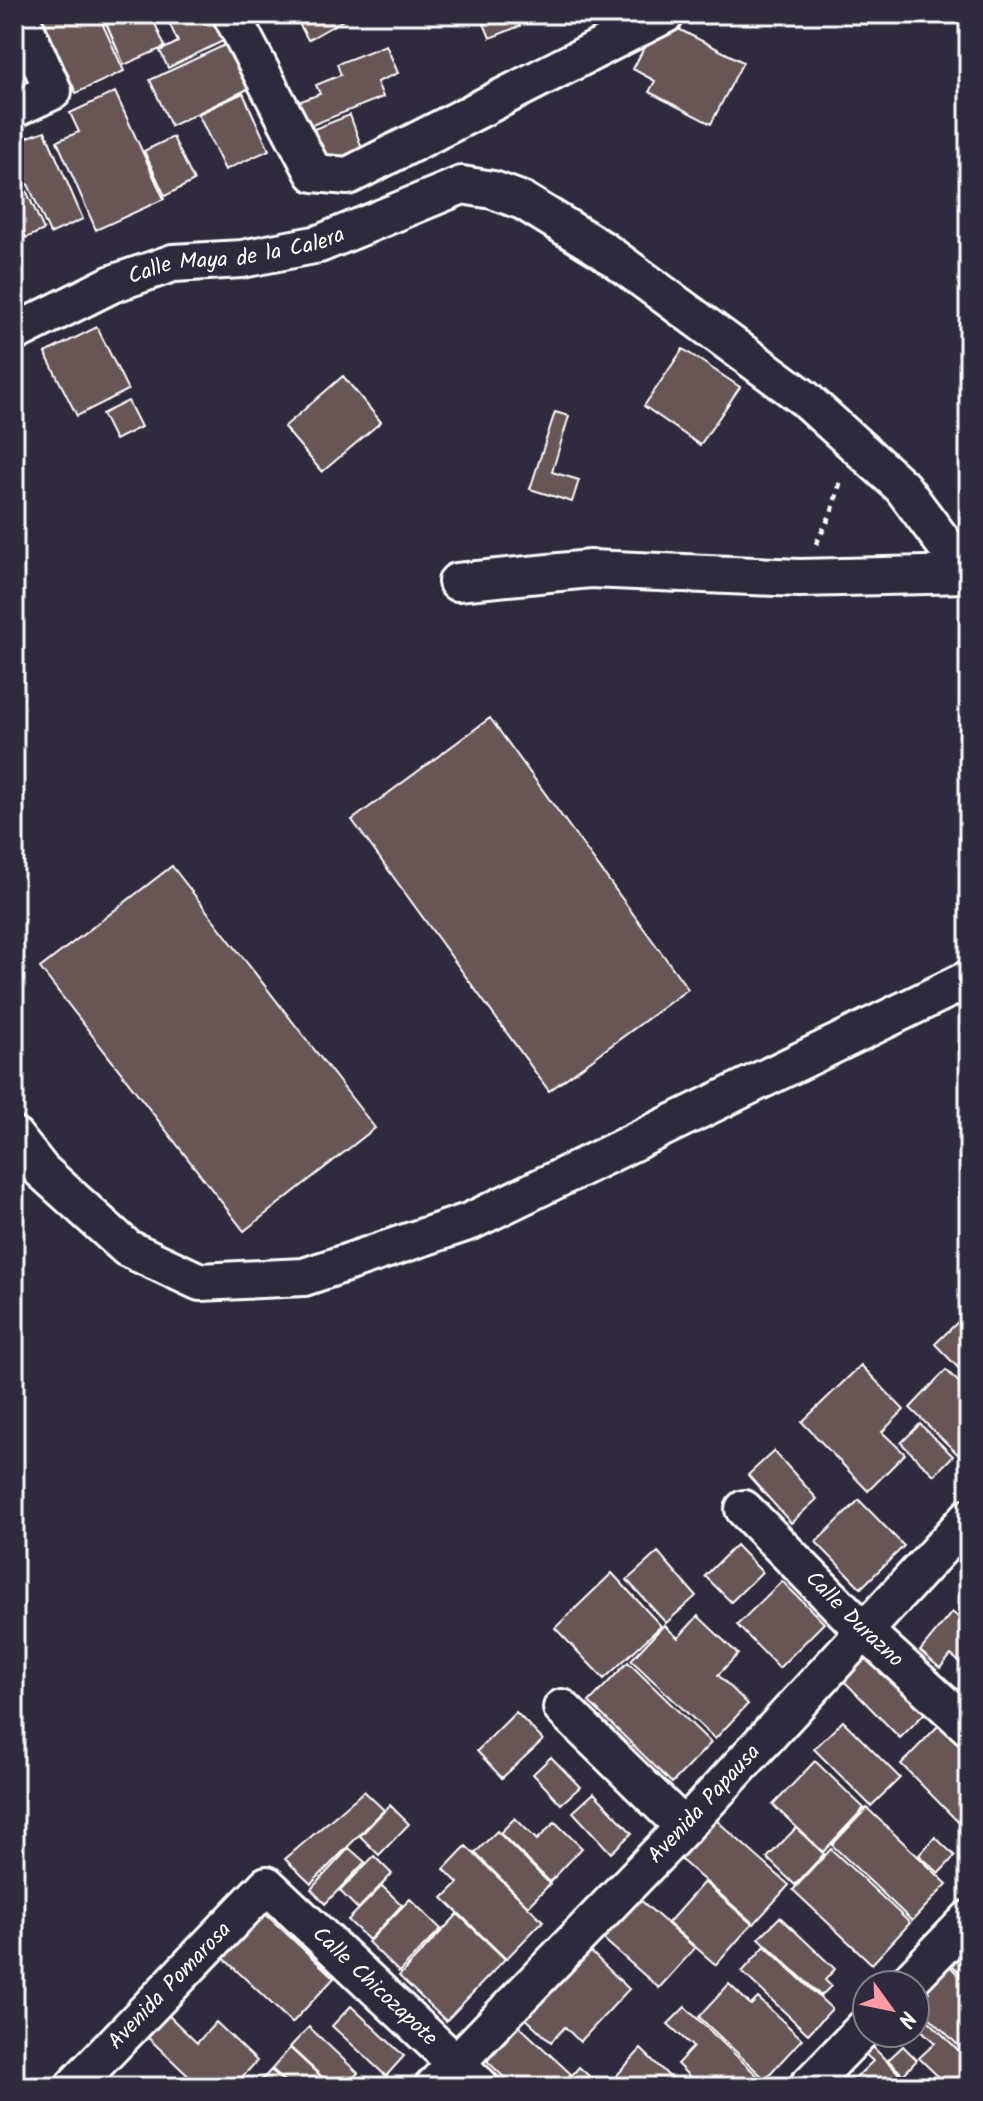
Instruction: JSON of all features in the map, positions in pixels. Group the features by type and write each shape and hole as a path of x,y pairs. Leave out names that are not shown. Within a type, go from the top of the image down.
{"street":[{"path":"14,109 53,91 19,14"},
{"path":"231,14 314,173 348,176 666,14"},
{"name":"Calle Maya de la Calera","path":"14,333 112,284 161,267 242,259 319,244 462,185 493,190 523,201 603,250 804,398 851,439"},
{"path":"851,439 902,487 949,550 969,564"},
{"path":"457,582 590,569 799,578 969,574"},
{"path":"14,1136 41,1170 127,1248 200,1282 304,1277 471,1221 969,979"},
{"name":"Calle Durazno","path":"744,1509 863,1630 969,1727"},
{"name":"Avenida Papausa","path":"443,2075 684,1827 969,1517"},
{"path":"562,1708 684,1827"},
{"name":"Calle Chicozapote","path":"267,1885 443,2075 481,2087"},
{"name":"Avenida Pomarosa","path":"73,2087 267,1885"},
{"path":"921,1969 969,1919"},
{"path":"807,2087 851,2042"}],"path":[{"path":"799,578 832,512 851,439"}],"building":[{"path":"41,14 98,14 124,71 76,93"},
{"path":"102,14 151,14 165,47 124,65"},
{"path":"165,14 212,14 225,40 168,68 160,51 178,42"},
{"path":"294,14 354,14 308,40"},
{"path":"480,14 516,14 520,26 490,38"},
{"path":"659,19 743,62 711,124 649,92 655,81 633,69"},
{"path":"227,44 248,89 171,126 150,80"},
{"path":"386,45 398,73 377,82 383,97 307,127 298,102 320,94 316,85 341,75 337,64"},
{"path":"115,92 164,199 96,230 57,141 79,132 70,113"},
{"path":"243,93 269,150 225,170 198,114"},
{"path":"350,115 364,154 329,168 314,129"},
{"path":"45,131 83,219 50,234 28,184 14,190 14,142"},
{"path":"173,137 194,181 165,196 144,151"},
{"path":"26,190 44,230 26,238 14,212 14,195"},
{"path":"97,327 128,390 77,416 45,353"},
{"path":"683,349 740,387 700,445 644,406"},
{"path":"343,376 381,422 322,472 284,427"},
{"path":"128,401 141,427 115,440 102,414"},
{"path":"555,412 569,416 552,472 579,480 572,502 530,489"},
{"path":"490,718 688,989 549,1091 352,820"},
{"path":"172,866 375,1128 244,1231 40,968"},
{"path":"965,1315 969,1320 969,1379 935,1344"},
{"path":"861,1365 904,1410 882,1432 905,1454 868,1491 802,1422"},
{"path":"946,1370 969,1392 969,1465 910,1408"},
{"path":"920,1424 953,1456 934,1475 901,1443"},
{"path":"774,1451 817,1499 791,1523 748,1475"},
{"path":"859,1500 904,1546 861,1588 816,1542"},
{"path":"736,1545 762,1572 731,1602 705,1576"},
{"path":"658,1552 696,1596 666,1623 627,1580"},
{"path":"612,1573 661,1626 604,1679 555,1628"},
{"path":"782,1581 824,1623 779,1668 737,1625"},
{"path":"952,1612 969,1626 969,1670 951,1655 940,1668 920,1651"},
{"path":"698,1616 738,1654 718,1675 748,1704 715,1739 631,1660 664,1625 678,1638"},
{"path":"868,1653 925,1713 900,1738 842,1679"},
{"path":"628,1662 711,1743 672,1783 589,1702"},
{"path":"516,1712 543,1740 502,1778 477,1751"},
{"path":"843,1721 900,1778 871,1806 814,1749"},
{"path":"940,1724 969,1753 969,1833 901,1764"},
{"path":"551,1757 580,1787 561,1804 533,1774"},
{"path":"815,1761 864,1808 823,1852 773,1805"},
{"path":"364,1791 384,1810 311,1884 285,1859"},
{"path":"594,1793 632,1833 611,1853 573,1812"},
{"path":"390,1805 409,1824 379,1855 360,1836"},
{"path":"867,1808 947,1884 912,1921 832,1845"},
{"path":"515,1818 537,1840 555,1822 582,1848 550,1882 500,1833"},
{"path":"715,1819 789,1885 754,1924 680,1859"},
{"path":"796,1828 824,1854 795,1885 767,1858"},
{"path":"497,1831 550,1884 528,1906 475,1853"},
{"path":"935,1837 955,1856 939,1873 919,1855"},
{"path":"466,1846 543,1921 506,1959 443,1898 458,1883 444,1869"},
{"path":"349,1848 365,1862 325,1904 311,1889"},
{"path":"831,1849 910,1923 872,1964 793,1890"},
{"path":"374,1856 392,1874 358,1909 340,1891"},
{"path":"704,1882 752,1924 716,1965 668,1923"},
{"path":"382,1886 402,1905 369,1940 348,1920"},
{"path":"637,1897 695,1948 659,1988 601,1937"},
{"path":"410,1899 441,1929 399,1972 368,1942"},
{"path":"258,1907 334,1978 292,2023 216,1951"},
{"path":"458,1914 505,1959 446,2021 399,1976"},
{"path":"780,1917 835,1969 825,1980 831,1986 821,1996 759,1938"},
{"path":"965,1941 969,1945 969,1982 946,1959"},
{"path":"765,1946 832,2009 808,2034 742,1972"},
{"path":"586,1947 629,1989 580,2042 565,2027 551,2042 522,2015"},
{"path":"944,1960 969,1986 969,2056 931,2019 931,1973"},
{"path":"729,1984 751,2005 758,1998 802,2039 765,2079 699,2017"},
{"path":"351,2006 404,2056 386,2076 332,2026"},
{"path":"685,2007 764,2082 759,2087 700,2087 677,2064 693,2047 668,2024"},
{"path":"163,2010 197,2043 216,2022 257,2061 233,2087 200,2087 142,2032"},
{"path":"931,2023 969,2061 969,2079 961,2087 949,2087 919,2058 935,2043 931,2039"},
{"path":"519,2026 571,2074 559,2087 514,2087 487,2061"},
{"path":"309,2027 358,2073 344,2087 333,2087 290,2047"},
{"path":"290,2048 332,2087 291,2087 272,2069"},
{"path":"641,2049 679,2086 679,2087 606,2087"},
{"path":"875,2049 910,2085 846,2087 873,2061 865,2054"},
{"path":"900,2049 906,2049 917,2060 903,2075 888,2060"},
{"path":"579,2067 601,2087 562,2087"},
{"path":"271,2070 290,2087 263,2087 259,2083"}]}
